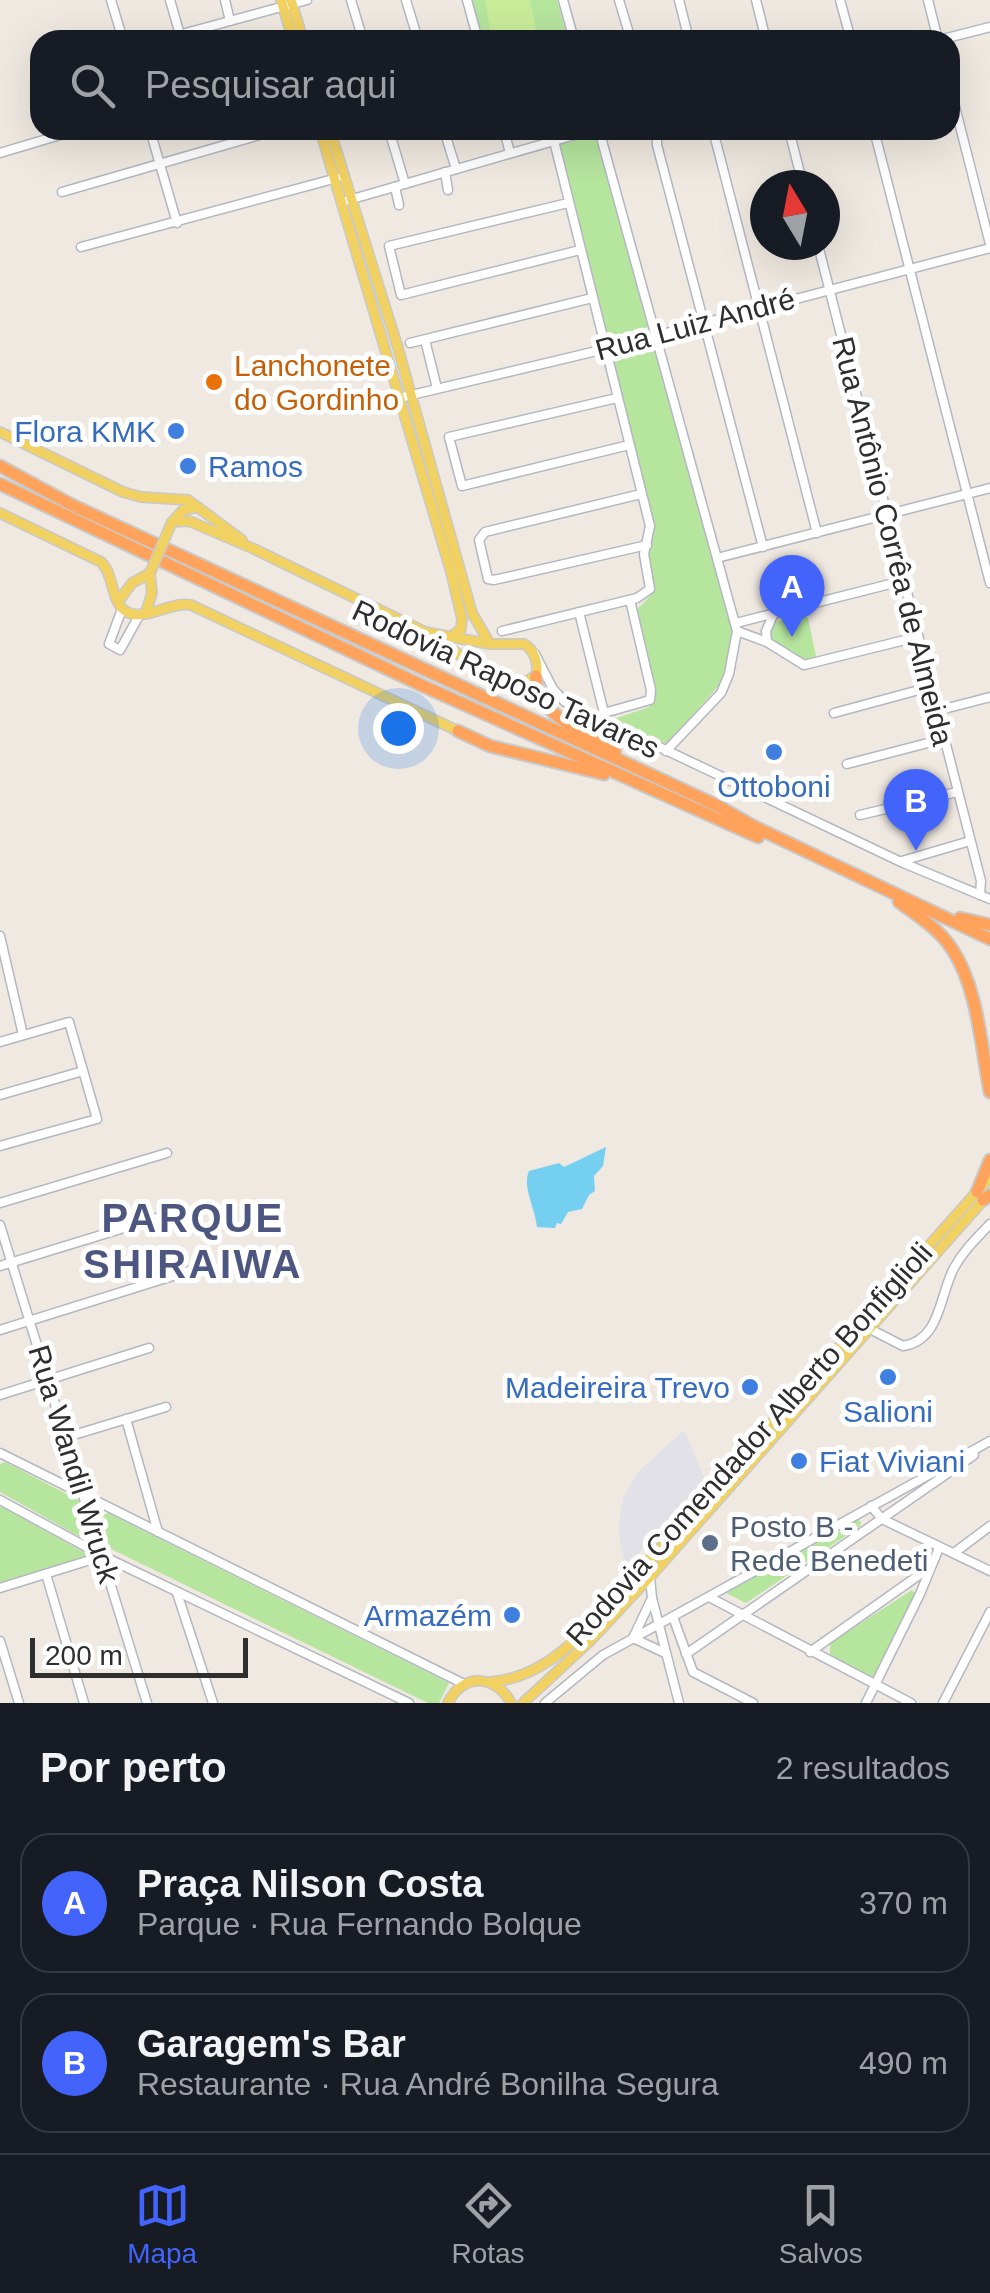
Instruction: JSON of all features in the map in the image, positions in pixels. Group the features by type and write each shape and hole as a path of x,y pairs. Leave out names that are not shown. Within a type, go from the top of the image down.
{"highway":[{"name":"Rodovia Raposo Tavares","path":"0,466 74,506 990,948"},
{"name":"Rodovia Raposo Tavares","path":"0,484 421,685 652,782 990,939"},
{"path":"536,676 537,692 545,706 652,782"},
{"path":"458,731 490,746 652,782"},
{"path":"899,902 939,934 967,980 990,1092"},
{"path":"932,910 990,925"},
{"path":"985,1195 990,1160"}],"main road":[{"path":"287,2 291,30"},
{"path":"287,2 299,30"},
{"path":"324,140 339,177"},
{"path":"332,140 346,201 472,613 490,644"},
{"path":"405,396 462,619 461,630 446,638"},
{"path":"0,432 123,492 141,497 182,498 252,548"},
{"path":"143,613 152,593 150,573 172,522 186,508 201,508"},
{"path":"0,513 101,562 110,574 120,605 131,614 191,605 458,731"},
{"path":"172,522 188,522 252,548 425,632 501,682 520,685 536,676 532,650 519,642 490,644 425,632"},
{"path":"120,605 132,583 150,573"},
{"name":"Rodovia Comendador Alberto Bonfiglioli","path":"524,1703 591,1640 870,1329 985,1195 990,1177"},
{"name":"Rodovia Comendador Alberto Bonfiglioli","path":"464,1684 515,1679 570,1646 985,1195"},
{"path":"490,1682 499,1686 511,1703"},
{"path":"448,1703 455,1690 464,1684"}],"street":[{"path":"111,0 120,30"},
{"path":"170,0 179,30"},
{"path":"224,0 230,21"},
{"path":"198,30 287,2 307,0"},
{"path":"351,0 360,30"},
{"path":"406,0 415,30"},
{"path":"466,0 475,30"},
{"path":"563,0 571,30"},
{"path":"620,0 628,30"},
{"path":"679,0 687,30"},
{"path":"756,0 764,30"},
{"path":"840,0 848,30"},
{"path":"928,0 936,30"},
{"path":"960,34 990,27"},
{"path":"960,128 990,246"},
{"path":"0,152 42,140"},
{"path":"153,140 178,224"},
{"path":"62,192 243,140"},
{"path":"391,140 400,205"},
{"path":"447,140 456,169"},
{"path":"507,140 510,153"},
{"path":"346,201 558,140"},
{"path":"599,140 657,333 737,627 730,674 721,694 666,750"},
{"path":"657,140 763,547"},
{"path":"716,140 817,532"},
{"path":"792,140 799,170"},
{"path":"877,140 990,583"},
{"path":"502,631 630,600 650,589 644,554 650,526 554,141"},
{"path":"444,172 448,190"},
{"path":"81,247 178,224 339,177"},
{"path":"568,203 389,246 401,295 580,250"},
{"name":"Rua Luiz André","path":"405,396 604,349 990,246"},
{"name":"Rua Antônio Corrêa de Almeida","path":"822,260 981,881 980,895"},
{"path":"410,344 592,298"},
{"path":"425,340 437,388"},
{"path":"617,398 450,438 462,486 629,445"},
{"path":"717,558 990,488"},
{"path":"641,494 480,535 478,540 488,579 647,545"},
{"path":"737,627 774,613 902,581"},
{"path":"604,717 650,700 630,600"},
{"path":"120,605 108,644 120,650 143,613"},
{"path":"579,612 604,717"},
{"path":"767,642 766,631 774,613"},
{"path":"737,627 804,665 917,637"},
{"path":"532,650 558,696 901,862 990,898"},
{"path":"834,714 930,687"},
{"path":"936,711 990,696"},
{"path":"847,764 943,740"},
{"path":"860,815 957,792"},
{"path":"901,862 970,840"},
{"path":"0,936 23,1035"},
{"path":"0,985 12,981"},
{"path":"0,1042 69,1022 97,1118 0,1146"},
{"path":"0,1095 83,1071"},
{"path":"0,1203 168,1153"},
{"path":"0,1266 174,1213"},
{"path":"870,1329 904,1346 925,1337 937,1316 954,1266 990,1224"},
{"name":"Rua Wandil Wruck","path":"0,1225 148,1703"},
{"path":"0,1330 192,1270"},
{"path":"0,1395 149,1348"},
{"path":"68,1437 166,1407"},
{"path":"126,1419 158,1532"},
{"path":"545,1703 603,1654 990,1443"},
{"path":"686,1654 990,1443"},
{"path":"0,1452 464,1684"},
{"path":"0,1500 103,1556 409,1703"},
{"path":"872,1506 882,1519 990,1571"},
{"path":"954,1553 990,1526"},
{"path":"866,1703 939,1548"},
{"path":"0,1588 103,1556"},
{"path":"810,1652 930,1568"},
{"path":"46,1574 84,1703"},
{"path":"650,1576 678,1703"},
{"path":"177,1592 213,1703"},
{"path":"708,1597 911,1703"},
{"path":"634,1638 652,1598"},
{"path":"944,1703 990,1612"},
{"path":"674,1617 693,1672 753,1703"},
{"path":"634,1638 665,1653"},
{"path":"0,1641 19,1703"},
{"path":"673,1680 693,1672"}],"shaded area":[{"path":"684,1430 705,1479 626,1568 618,1531 623,1498 639,1471"}],"green space":[{"path":"471,0 557,0 565,30 479,30"},
{"path":"485,0 530,0 536,30 490,30"},
{"path":"599,140 649,325 642,332 607,342 557,148 561,144"},
{"path":"647,344 654,348 734,629 722,682 667,744 614,719 649,707 655,688 636,610 653,588 649,557 654,529 611,359 615,353"},
{"path":"803,615 808,618 817,661 806,662 771,640 769,634 776,622"},
{"path":"5,1462 80,1501 90,1531 82,1538 0,1492 0,1464"},
{"path":"0,1506 87,1554 0,1585"},
{"path":"108,1513 449,1683 439,1703 428,1703 107,1547 100,1523 101,1516"},
{"path":"857,1518 860,1526 746,1603 726,1593"},
{"path":"912,1590 916,1594 874,1676 866,1677 830,1657 830,1643"}],"water":[{"path":"606,1147 603,1166 594,1176 595,1191 582,1209 568,1212 555,1228 537,1227 528,1190 529,1171 559,1163 564,1167"}],"place":[{"name":"Lanchonete do Gordinho","path":"214,382"},
{"name":"Flora KMK","path":"176,431"},
{"name":"Ramos","path":"188,466"},
{"name":"Praça Nilson Costa","path":"792,637"},
{"name":"Ottoboni","path":"774,752"},
{"name":"Garagem's Bar","path":"916,851"},
{"name":"Salioni","path":"888,1377"},
{"name":"Madeireira Trevo","path":"750,1387"},
{"name":"Fiat Viviani","path":"799,1461"},
{"name":"Posto B - Rede Benedeti","path":"710,1543"},
{"name":"Armazém","path":"512,1615"}],"district":[{"name":"PARQUE SHIRAIWA","path":"193,1241"}]}
